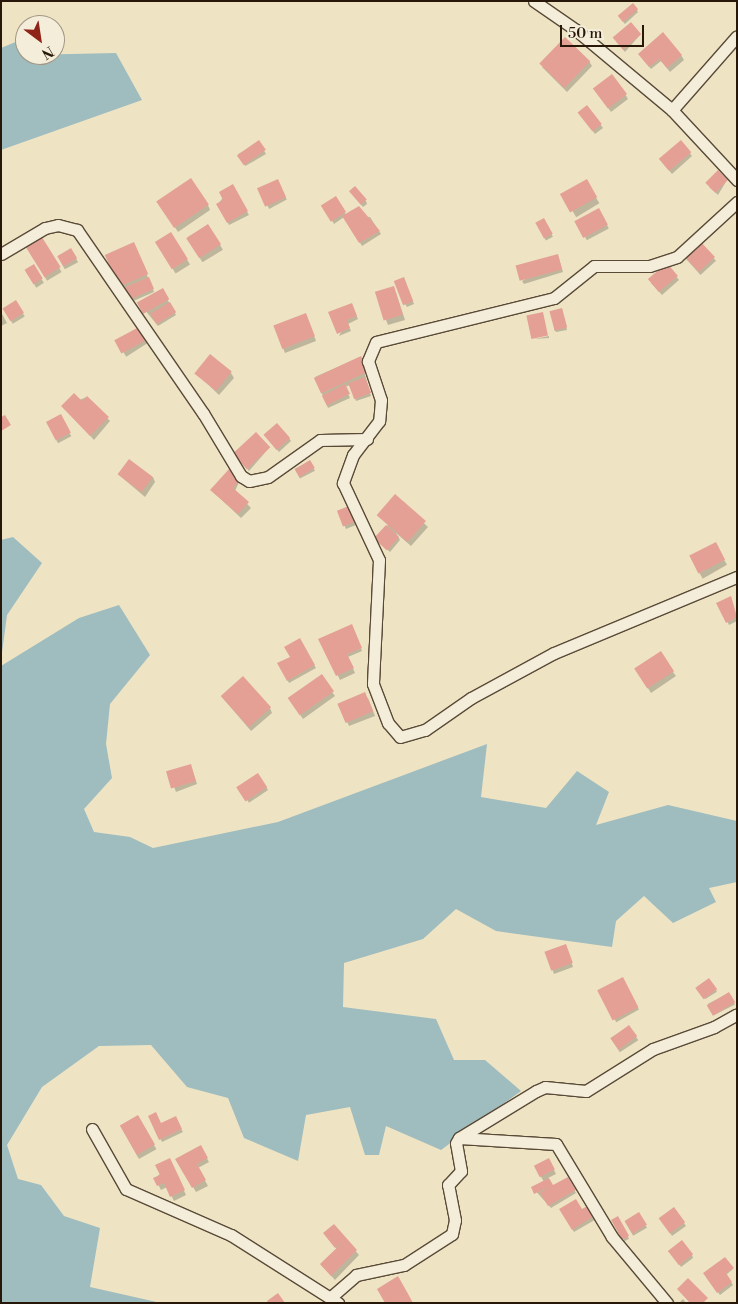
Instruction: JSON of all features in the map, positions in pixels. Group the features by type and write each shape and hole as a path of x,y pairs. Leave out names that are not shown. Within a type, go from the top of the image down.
{"street":[{"path":"534,1 548,5 672,110 737,180"},
{"path":"672,110 737,36"},
{"path":"737,202 677,257 650,266 594,266 554,298 376,342 368,361 380,408 379,421 368,439 353,455 343,484 379,560 373,684 388,723 400,737 426,730 471,698 554,653 737,577"},
{"path":"1,254 45,228 77,230 165,363 198,405 240,476 249,481 268,477 320,440 368,439"},
{"path":"92,1129 126,1189 231,1235 335,1300 356,1276 404,1265 452,1234 455,1220 448,1185 461,1171 456,1143 459,1138 536,1091 545,1087 586,1091 653,1049 714,1027 737,1014"},
{"path":"459,1138 556,1144 612,1237 667,1303"}],"water":[{"path":"15,42 15,65 65,65 65,54 116,53 142,100 1,150 1,48"},
{"path":"13,537 42,563 7,615 1,660 1,540"},
{"path":"119,605 150,655 110,704 106,744 112,778 84,809 94,832 130,837 153,848 278,822 487,744 481,797 546,808 577,771 609,792 596,825 668,805 737,821 737,882 709,888 716,902 673,923 644,896 616,921 612,947 496,931 456,909 423,939 344,963 343,1007 436,1019 454,1060 485,1060 521,1091 441,1150 386,1126 379,1155 365,1155 350,1107 306,1115 298,1161 244,1138 228,1098 187,1087 151,1045 99,1046 42,1087 7,1145 18,1179 41,1185 64,1216 100,1228 90,1287 161,1303 1,1303 1,666 79,618"}],"building":[{"path":"633,3 638,9 623,22 618,16"},
{"path":"631,22 641,34 623,50 613,37"},
{"path":"663,32 682,55 667,68 659,59 649,67 638,54"},
{"path":"565,37 590,61 564,88 539,64"},
{"path":"612,74 627,94 608,108 593,88"},
{"path":"587,105 602,124 592,131 578,112"},
{"path":"259,140 266,150 244,165 237,155"},
{"path":"681,140 691,152 669,171 659,159"},
{"path":"718,170 728,180 715,193 705,183"},
{"path":"191,178 209,205 174,228 156,201"},
{"path":"278,179 286,197 265,207 257,188"},
{"path":"587,179 597,197 570,212 560,194"},
{"path":"233,184 248,211 227,223 216,204 223,200 219,192"},
{"path":"355,186 367,200 361,205 349,191"},
{"path":"336,196 346,212 331,222 321,206"},
{"path":"359,206 380,231 359,243 342,216"},
{"path":"599,208 608,225 583,238 574,221"},
{"path":"544,218 553,234 544,239 535,223"},
{"path":"208,224 221,244 199,258 186,238"},
{"path":"171,232 188,259 172,269 155,242"},
{"path":"40,234 61,267 45,277 24,244"},
{"path":"700,241 715,257 699,272 684,256"},
{"path":"134,242 148,274 119,287 105,255"},
{"path":"71,248 77,258 63,267 57,256"},
{"path":"558,254 562,269 520,281 515,265"},
{"path":"667,263 678,276 659,292 648,279"},
{"path":"34,264 43,279 33,284 25,270"},
{"path":"149,277 154,289 128,300 123,288"},
{"path":"404,277 413,301 403,305 394,281"},
{"path":"394,286 403,315 384,321 375,292"},
{"path":"163,288 169,299 143,314 137,303"},
{"path":"16,300 24,313 10,321 2,308"},
{"path":"170,302 176,312 156,324 150,314"},
{"path":"352,303 357,316 347,320 350,328 337,334 328,312"},
{"path":"562,308 567,327 555,331 549,311"},
{"path":"543,312 548,335 531,339 526,316"},
{"path":"306,313 315,336 282,349 273,326"},
{"path":"139,327 146,340 121,353 114,340"},
{"path":"210,354 232,372 216,391 194,373"},
{"path":"361,356 368,371 321,393 314,378"},
{"path":"365,377 371,393 354,399 348,383"},
{"path":"345,384 350,394 327,406 322,396"},
{"path":"74,393 82,401 87,396 109,417 90,436 61,406"},
{"path":"61,414 71,433 56,441 46,422"},
{"path":"5,415 11,425 1,431 1,417"},
{"path":"277,423 290,438 277,450 263,435"},
{"path":"256,432 270,447 247,469 233,454"},
{"path":"129,459 153,477 142,492 118,474"},
{"path":"310,460 315,468 300,477 295,470"},
{"path":"229,469 241,479 233,488 249,502 238,514 210,490"},
{"path":"395,494 426,521 408,542 377,515"},
{"path":"349,506 355,522 343,527 337,511"},
{"path":"386,525 399,537 387,550 374,538"},
{"path":"716,542 725,560 698,573 689,556"},
{"path":"731,596 737,617 726,623 716,603"},
{"path":"352,624 362,648 347,654 354,668 336,676 318,639"},
{"path":"300,638 315,665 287,681 277,663 290,657 284,647"},
{"path":"661,651 674,671 647,689 634,668"},
{"path":"322,674 334,691 300,715 288,698"},
{"path":"243,676 271,707 249,727 221,696"},
{"path":"365,692 373,711 346,723 337,704"},
{"path":"191,764 196,781 171,788 166,771"},
{"path":"258,773 267,787 245,801 236,787"},
{"path":"566,944 573,963 551,971 544,952"},
{"path":"623,977 638,1007 613,1020 597,990"},
{"path":"709,978 717,989 703,999 695,988"},
{"path":"729,992 735,1002 713,1016 707,1005"},
{"path":"629,1025 637,1036 619,1050 610,1039"},
{"path":"156,1112 161,1123 176,1116 182,1129 159,1140 148,1116"},
{"path":"138,1115 155,1144 137,1155 120,1126"},
{"path":"201,1145 208,1158 197,1164 206,1180 192,1188 175,1159"},
{"path":"170,1158 185,1190 170,1197 164,1183 157,1186 153,1178 160,1175 155,1165"},
{"path":"549,1158 555,1170 540,1177 534,1166"},
{"path":"568,1177 576,1190 548,1206 540,1193 551,1186 534,1194 531,1187 549,1178 553,1185"},
{"path":"576,1199 582,1209 591,1204 597,1214 572,1230 559,1209"},
{"path":"674,1207 685,1222 670,1234 659,1218"},
{"path":"639,1212 647,1225 633,1234 625,1221"},
{"path":"618,1216 629,1236 622,1240 611,1220"},
{"path":"334,1224 357,1250 331,1276 320,1264 345,1240 335,1248 323,1233"},
{"path":"682,1240 693,1254 679,1265 668,1251"},
{"path":"725,1257 734,1268 726,1273 732,1282 717,1293 703,1273"},
{"path":"398,1276 413,1303 385,1303 377,1289"},
{"path":"688,1278 708,1298 703,1303 690,1303 677,1289"},
{"path":"278,1293 285,1303 268,1303 267,1301"}]}
